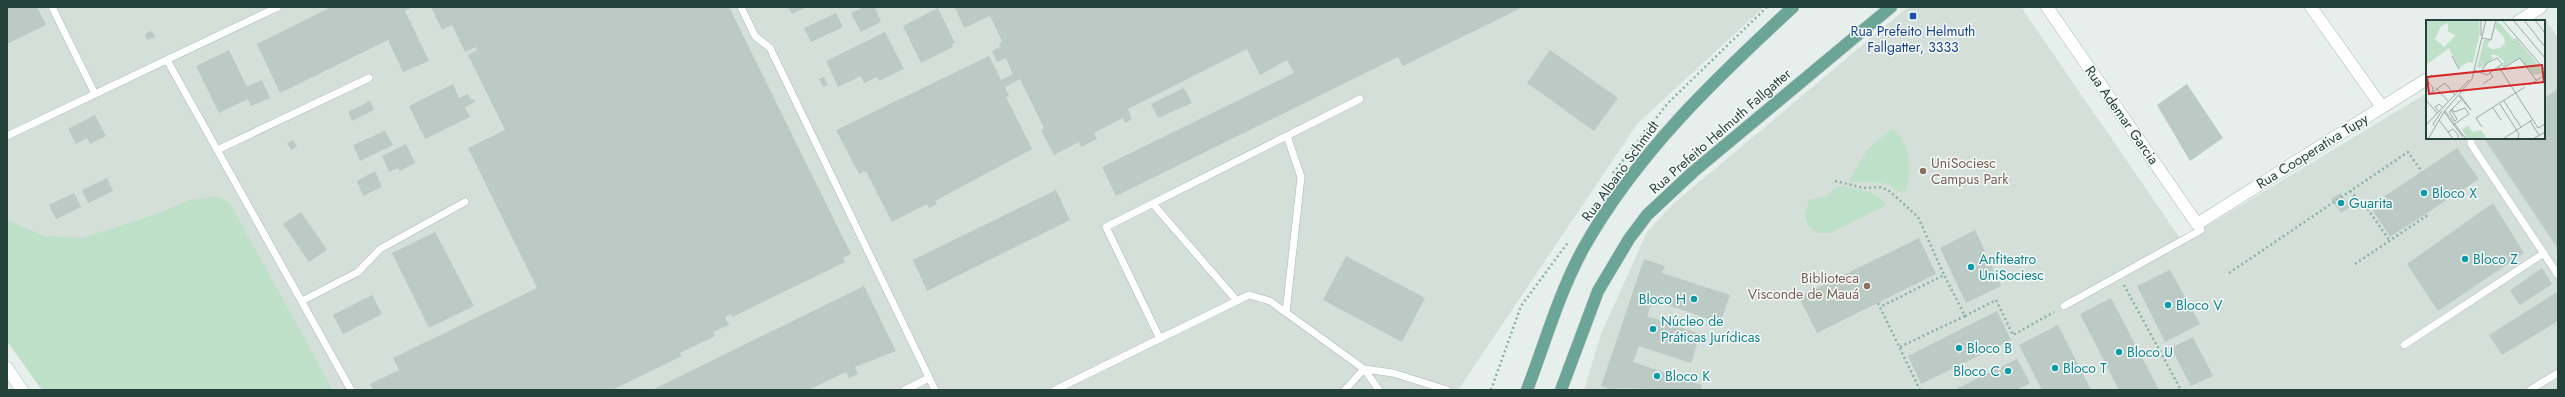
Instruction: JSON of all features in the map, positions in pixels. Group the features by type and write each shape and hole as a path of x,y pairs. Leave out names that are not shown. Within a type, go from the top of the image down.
{"main road":[{"name":"Rua Albano Schmidt","path":"1527,390 1571,273 1583,249 1623,188 1660,139 1688,108 1793,7"},
{"name":"Rua Prefeito Helmuth Fallgatter","path":"1560,390 1598,291 1629,239 1647,215 1693,172 1891,7"}],"street":[{"name":"Rua Ademar Garcia","path":"2047,7 2199,227"},
{"path":"2311,7 2382,107"},
{"path":"2521,20 2541,7"},
{"name":"Rua Cooperativa Tupy","path":"2199,227 2426,80"},
{"path":"7,368 22,390"}],"lane":[{"path":"52,7 95,94"},
{"path":"7,136 278,7"},
{"path":"740,7 755,36 770,48 934,390"},
{"path":"167,60 351,390"},
{"path":"217,150 369,78"},
{"path":"1160,339 1106,227 1360,99"},
{"path":"1286,136 1301,177 1286,312"},
{"path":"2471,139 2471,144 2558,275"},
{"path":"302,301 358,272 380,249 465,202"},
{"path":"1152,204 1237,301"},
{"path":"2064,306 2120,276 2199,227"},
{"path":"2404,346 2544,253"},
{"path":"1055,390 1249,295 1270,301 1286,312 1364,370 1379,390"},
{"path":"1345,390 1364,370"},
{"path":"1364,370 1393,372 1447,390"},
{"path":"2530,390 2558,373"},
{"path":"905,390 929,378"}],"path":[{"path":"2229,273 2408,152 2422,172"},
{"path":"1835,181 1864,188 1879,187 1888,190 1918,217 1944,275 1965,316"},
{"path":"2350,191 2367,208 2389,240"},
{"path":"2354,264 2428,215"},
{"path":"1880,307 1944,275"},
{"path":"2120,276 2180,390"},
{"path":"1900,347 1996,300 2013,335 2064,306"},
{"path":"1878,303 1920,390"}],"shaded area":[{"path":"7,7 1764,7 1638,123 1458,390 42,390 7,341"},
{"name":"UniSociesc Campus Park","path":"1908,7 2021,7 2182,241 2426,94 2426,139 2545,139 2545,22 2547,21 2558,38 2558,390 1584,390 1601,334 1647,232 1674,203"}],"green space":[{"path":"1891,129 1895,130 1900,136 1907,150 1909,174 1906,190 1900,193 1894,188 1882,183 1849,181 1867,150"},
{"path":"1840,186 1872,193 1883,200 1887,205 1831,233 1817,233 1808,226 1805,215 1809,200 1827,196 1834,189"},
{"path":"217,196 230,203 333,390 42,390 7,341 7,220 44,236 82,238 154,215 190,200"}],"building":[{"path":"7,7 37,7 46,25 7,44"},
{"path":"331,7 413,7 405,11 429,61 403,72 388,40 280,93 257,44"},
{"path":"431,7 729,7 851,254 843,258 845,262 732,317 731,314 725,317 729,325 713,332 715,336 680,353 682,356 612,390 373,390 370,384 399,370 393,358 537,288 468,148 505,130 468,55 477,50 476,47 465,52 452,25 442,30"},
{"path":"788,7 807,7 792,14"},
{"path":"864,7 875,7 881,22 861,32 851,13"},
{"path":"955,7 1523,7 1403,66 1398,57 1116,196 1102,167 1294,73 1287,60 1260,75 1247,49 1128,109 1132,119 1125,123 1123,118 1094,133 1097,139 1081,147 1079,142 1054,155 1041,130 1044,128 1020,79 1005,87 1009,96 1006,97 1032,149 935,201 937,204 929,208 927,204 892,222 866,171 859,174 836,130 989,56 1001,80 1013,74 1006,58 997,62 992,51 1000,47 999,44 1002,41 990,16 964,28"},
{"path":"938,8 955,43 952,44 953,47 921,63 903,26"},
{"path":"836,13 843,27 811,42 804,28"},
{"path":"152,31 155,37 147,40 145,34"},
{"path":"885,32 904,69 879,81 877,77 864,83 861,76 838,87 826,61"},
{"path":"229,50 247,87 262,80 270,98 251,106 248,99 219,113 196,66"},
{"path":"1550,50 1618,98 1594,131 1527,83"},
{"path":"824,77 828,85 823,87 819,79"},
{"path":"453,84 459,98 468,94 471,100 474,99 475,102 465,107 470,117 425,139 409,106"},
{"path":"2187,84 2223,138 2190,161 2157,105"},
{"path":"1184,88 1192,103 1158,118 1151,104"},
{"path":"2558,89 2558,249 2485,139 2545,139 2545,97"},
{"path":"370,101 374,110 352,121 348,112"},
{"path":"95,115 106,136 90,144 87,138 76,144 68,129"},
{"path":"385,131 393,145 360,161 353,145"},
{"path":"293,140 297,147 291,150 287,143"},
{"path":"406,144 415,163 400,171 398,168 389,172 382,156"},
{"name":"Bloco X","path":"2457,148 2479,179 2390,237 2370,206"},
{"path":"375,171 382,187 363,196 357,181"},
{"path":"107,178 113,191 88,203 82,190"},
{"path":"1056,190 1070,220 927,291 913,260"},
{"path":"74,193 81,207 56,219 49,205"},
{"name":"Guarita","path":"2340,193 2350,207 2341,213 2331,199"},
{"name":"Bloco Z","path":"2493,203 2524,253 2438,311 2407,264"},
{"path":"301,212 327,250 309,262 283,224"},
{"name":"Anfiteatro UniSociesc","path":"1975,230 2001,286 1966,303 1940,248"},
{"path":"435,232 474,306 429,328 392,253"},
{"name":"Biblioteca Visconde de Mauá","path":"1919,238 1936,274 1817,333 1799,297"},
{"path":"1346,256 1425,298 1402,342 1323,300"},
{"name":"Núcleo de Práticas Jurídicas","path":"1644,259 1665,266 1662,273 1730,295 1720,323 1653,300 1647,316 1700,334 1691,363 1639,346 1633,362 1702,385 1701,390 1617,388 1612,390 1601,386"},
{"path":"2542,268 2552,284 2520,305 2510,290"},
{"name":"Bloco V","path":"2170,270 2200,324 2165,342 2137,286"},
{"path":"864,286 896,351 855,367 858,374 849,378 846,372 808,390 652,390"},
{"path":"2557,292 2558,321 2502,355 2489,335"},
{"path":"372,295 382,314 343,334 333,315"},
{"name":"Bloco U","path":"2111,298 2159,390 2119,390 2080,314"},
{"name":"Bloco B","path":"1997,311 2011,340 1921,384 1908,356"},
{"name":"Bloco T","path":"2058,325 2091,390 2042,390 2019,345"},
{"path":"2193,337 2213,376 2191,386 2171,348"},
{"name":"Bloco C","path":"2017,359 2030,383 2016,390 1954,390"}],"place":[{"name":"Rua Prefeito Helmuth Fallgatter, 3333","path":"1913,16"},
{"name":"UniSociesc Campus Park","path":"1923,171"},
{"name":"Bloco X","path":"2424,193"},
{"name":"Guarita","path":"2341,203"},
{"name":"Bloco Z","path":"2465,259"},
{"name":"Anfiteatro UniSociesc","path":"1971,267"},
{"name":"Biblioteca Visconde de Mauá","path":"1867,286"},
{"name":"Bloco H","path":"1694,299"},
{"name":"Bloco V","path":"2168,305"},
{"name":"Núcleo de Práticas Jurídicas","path":"1653,329"},
{"name":"Bloco B","path":"1959,348"},
{"name":"Bloco U","path":"2119,352"},
{"name":"Bloco T","path":"2055,368"},
{"name":"Bloco C","path":"2008,371"},
{"name":"Bloco K","path":"1657,376"}]}
